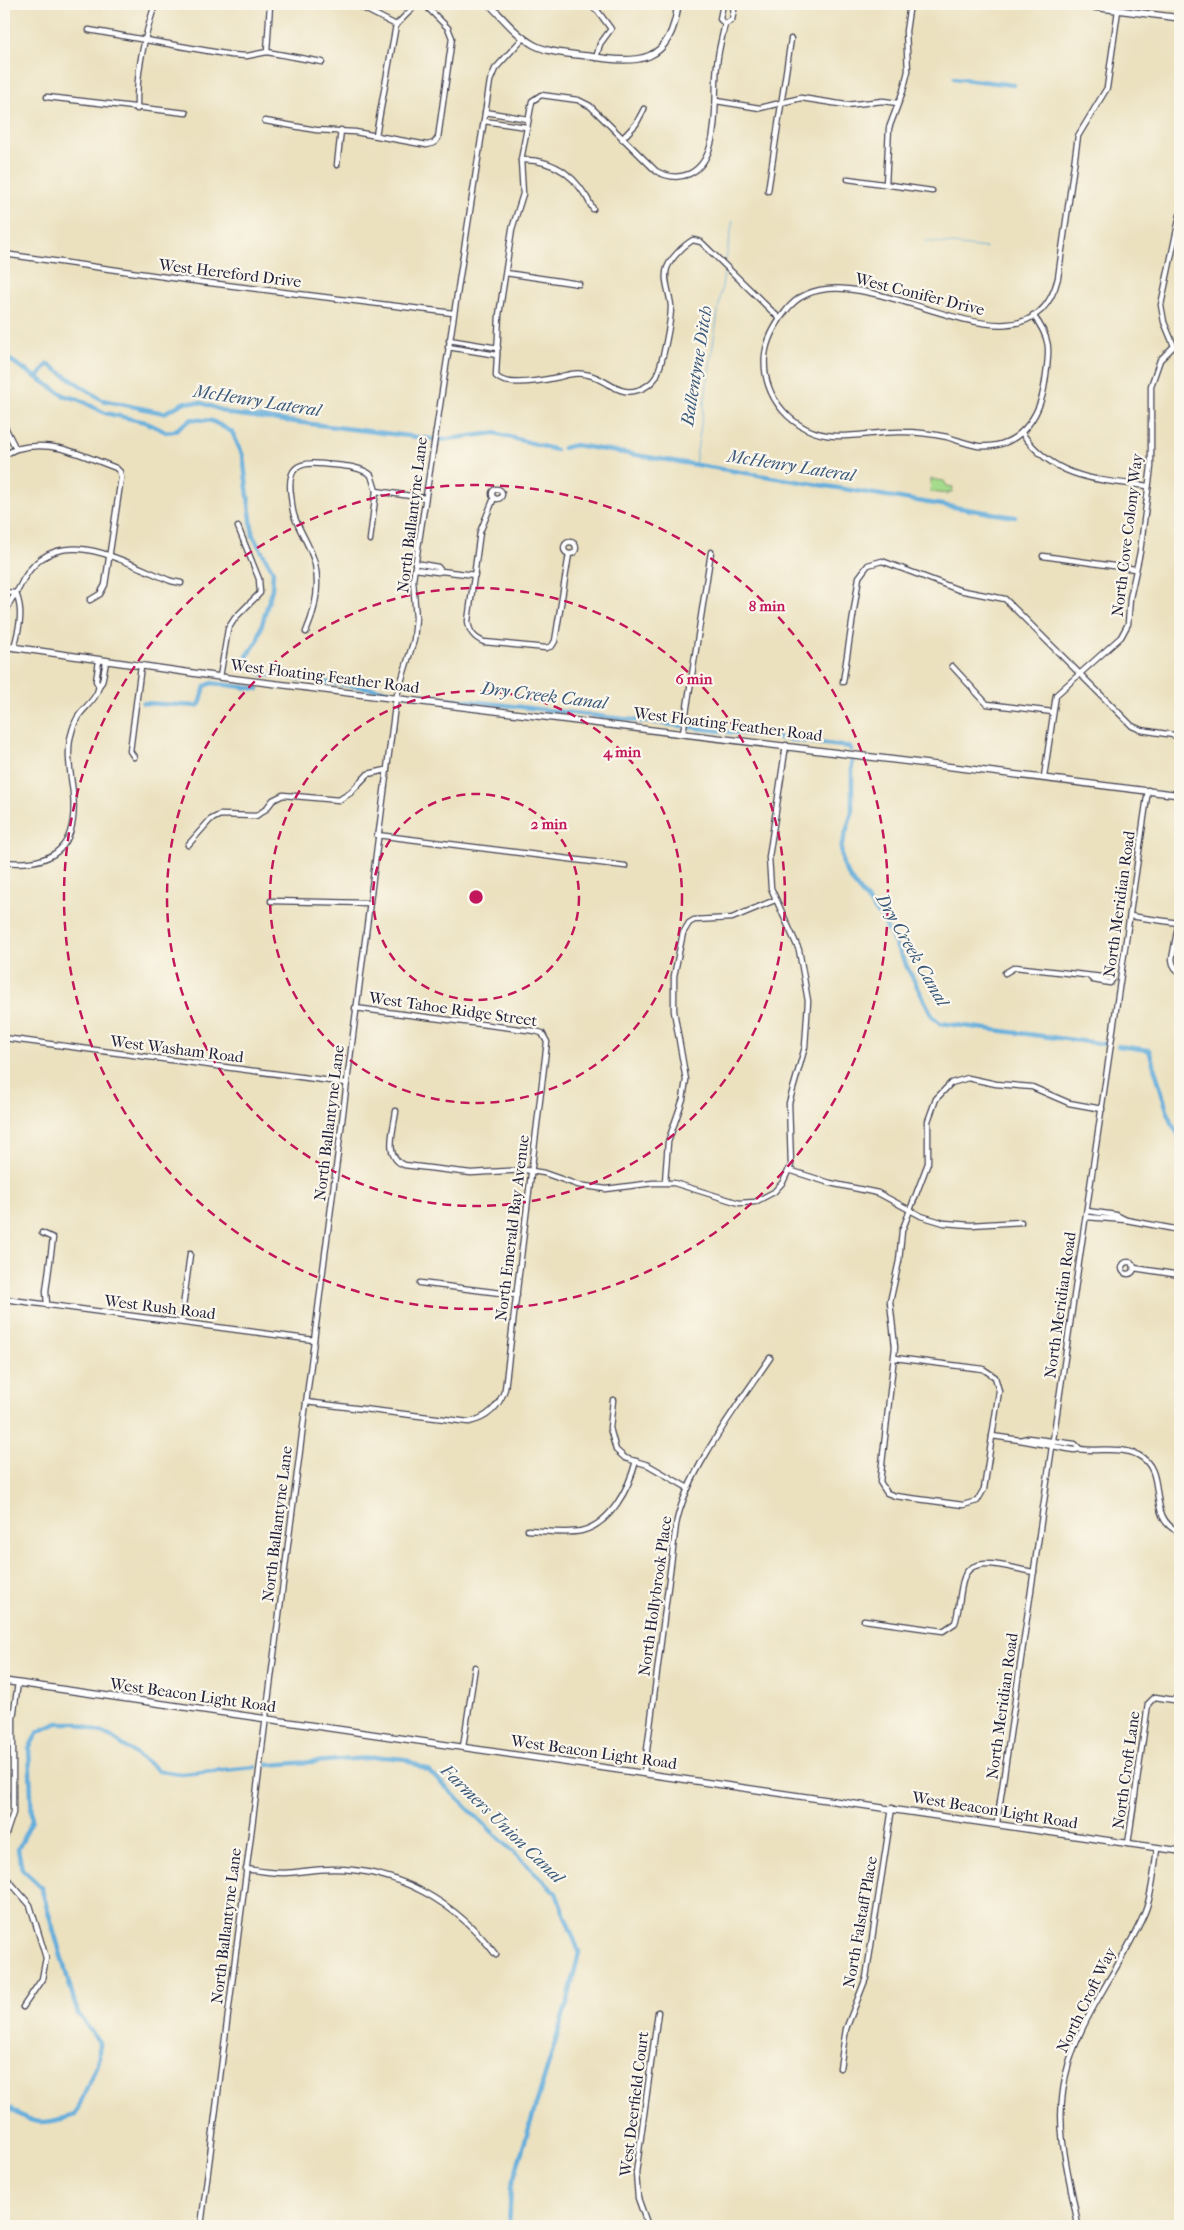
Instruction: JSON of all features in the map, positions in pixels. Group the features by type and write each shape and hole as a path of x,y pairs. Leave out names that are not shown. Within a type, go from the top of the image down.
{"main road":[{"path":"489,4 523,38 550,50 621,61 639,60 654,56 665,46 677,16 678,4"},
{"path":"1070,4 1180,18"},
{"name":"West Floating Feather Road","path":"4,646 220,677 1180,795"},
{"name":"West Beacon Light Road","path":"4,1681 997,1823 1180,1851"}],"street":[{"path":"138,109 138,68 155,4"},
{"path":"267,52 270,4"},
{"path":"355,4 396,25"},
{"path":"376,135 396,25 417,4"},
{"path":"265,121 316,130 341,130 376,135 427,145 434,143 438,138 452,35 448,28 424,4"},
{"path":"587,4 597,10 611,29 600,44 596,58"},
{"path":"723,4 720,19 726,24"},
{"path":"731,4 734,7 732,20 726,24 716,66 716,101 710,144 704,163 696,171 686,175 666,176 650,166 584,102 541,95 532,101 521,160 523,194 512,229 506,273 495,372 497,378 532,382 580,373 597,377 623,391 637,391 649,385 655,378 659,368 670,314 666,278 668,266 689,242 697,240 779,318 767,347 766,376 770,391 778,405 792,420 805,428 835,436 909,432 982,446 1003,443 1022,432 1032,422 1041,404 1049,352 1046,333 1033,315 1048,301 1057,283 1078,136 1107,88 1118,10"},
{"path":"886,184 889,128 908,71 906,31 910,4"},
{"path":"89,30 231,55 246,56 267,52 322,62"},
{"name":"North Ballantyne Lane","path":"201,2226 377,835 396,698 414,640 416,618 412,596 414,569 492,74 523,38"},
{"path":"768,191 791,39"},
{"path":"47,97 138,109 186,113"},
{"path":"716,101 760,108 801,98 846,105 883,101 898,103"},
{"path":"622,139 636,124 644,109"},
{"path":"485,112 528,119"},
{"path":"484,121 526,127"},
{"path":"337,165 341,130"},
{"path":"521,160 538,160 561,170 584,191 593,209"},
{"path":"848,179 932,191"},
{"path":"1180,215 1162,304 1164,322 1174,346 1180,344"},
{"name":"West Hereford Drive","path":"4,254 203,282 453,313"},
{"path":"506,273 579,284"},
{"name":"West Conifer Drive","path":"779,318 794,302 807,294 822,289 843,288 993,325 1013,324 1033,315"},
{"path":"449,340 498,348"},
{"name":"North Cove Colony Way","path":"1044,777 1053,712 1058,691 1125,634 1151,467 1151,386 1160,360 1174,346"},
{"path":"448,347 497,354"},
{"path":"4,425 16,449"},
{"path":"1022,432 1037,451 1061,469 1094,479 1148,486"},
{"path":"4,455 16,449 48,445 90,458 116,468 120,472 121,478 105,585 100,594 90,600"},
{"path":"306,632 315,605 316,576 312,552 294,516 290,485 293,470 300,465 311,463 359,469 371,475 376,491 370,540"},
{"path":"376,491 425,498"},
{"path":"494,498 480,532 468,621 471,634 484,642 546,648 552,646 555,641 569,554"},
{"path":"220,677 228,629 235,618 260,593 259,579 238,527"},
{"path":"4,642 4,621 9,605 31,565 46,553 59,548 73,548 109,556 171,581 181,583"},
{"path":"684,733 712,552"},
{"path":"1043,556 1135,569"},
{"path":"843,682 861,572 868,565 877,561 891,563 958,590 1005,599 1132,726 1141,730 1180,736"},
{"path":"415,563 438,568 441,571"},
{"path":"414,569 475,575"},
{"path":"4,592 16,594"},
{"path":"14,648 21,617 21,606 16,594"},
{"path":"99,661 96,682 99,686"},
{"path":"4,862 38,862 52,856 67,840 72,829 73,794 69,762 72,729 79,715 98,691 106,662"},
{"path":"134,757 130,751 141,666"},
{"path":"952,666 987,704 1053,712"},
{"path":"396,1111 391,1153 397,1162 471,1173 511,1169 532,1170 594,1188 618,1189 665,1182 683,1184 731,1202 748,1203 762,1199 774,1192 783,1182 789,1170 792,1154 789,1103 805,1046 808,1001 798,950 775,900 770,882 768,863 786,746"},
{"path":"188,845 210,820 220,815 256,816 266,809 273,800 283,795 339,800 350,793 368,774 386,770"},
{"name":"North Meridian Road","path":"997,1823 1148,790"},
{"path":"377,835 625,866"},
{"path":"665,1182 668,1142 680,1109 685,1086 684,1061 674,1012 673,994 676,966 685,928 694,920 732,918 775,900"},
{"path":"271,901 368,903"},
{"path":"1130,916 1178,923"},
{"path":"1180,916 1173,964 1180,976"},
{"path":"1005,973 1015,967 1090,977 1093,980 1120,982"},
{"name":"West Tahoe Ridge Street","path":"355,1008 535,1031 546,1038"},
{"name":"West Washam Road","path":"4,1038 346,1084"},
{"name":"North Emerald Bay Avenue","path":"306,1402 463,1422 487,1415 497,1405 505,1389 548,1047 546,1038"},
{"path":"895,1358 983,1369 995,1377 999,1391 984,1490 977,1501 963,1505 895,1496 882,1488 879,1476 895,1358 890,1302 899,1260 901,1236 928,1163 928,1127 931,1110 939,1095 951,1083 968,1078 996,1084 1032,1087 1069,1103 1102,1108"},
{"path":"789,1170 830,1183 878,1193 910,1211 932,1220 958,1225 1021,1222"},
{"path":"1087,1211 1116,1215 1126,1220"},
{"path":"1086,1217 1171,1226 1180,1230"},
{"path":"42,1234 53,1238 46,1291 47,1305"},
{"path":"181,1322 190,1254"},
{"path":"1134,1268 1180,1275"},
{"path":"420,1283 516,1295"},
{"name":"West Rush Road","path":"4,1299 314,1340"},
{"name":"North Hollybrook Place","path":"644,1773 680,1505 722,1430 770,1358"},
{"path":"613,1400 610,1428 614,1446 620,1454 648,1465 688,1488"},
{"path":"992,1436 1020,1440 1028,1438 1053,1444 1075,1444 1080,1448 1127,1451 1138,1455 1148,1462 1156,1477 1158,1504 1163,1520 1180,1532"},
{"path":"528,1530 575,1532 599,1523 609,1514 629,1483 636,1461"},
{"path":"864,1620 943,1631 954,1623 964,1578 970,1568 981,1563 1034,1572"},
{"path":"463,1747 475,1667"},
{"path":"4,1840 13,1813 13,1718 18,1683"},
{"name":"North Croft Lane","path":"1128,1844 1148,1704 1155,1697 1180,1701"},
{"name":"North Falstaff Place","path":"840,2068 847,2024 866,1978 892,1808"},
{"name":"North Croft Way","path":"1078,2226 1061,2136 1061,2103 1066,2073 1081,2031 1145,1912 1158,1849"},
{"path":"246,1869 282,1873 347,1869 397,1880 426,1892 452,1909 475,1930 496,1955"},
{"path":"4,1874 30,1905 46,1958 42,1979 23,2007"},
{"name":"West Deerfield Court","path":"648,2226 638,2198 636,2173 658,2012"}],"green space":[{"path":"931,479 944,481 947,486 953,487 952,492 948,492 948,494 930,492"}],"waterway":[{"path":"954,78 1014,85"},
{"name":"Ballentyne Ditch","path":"726,260 733,220"},
{"name":"Ballentyne Ditch","path":"926,241 986,248"},
{"name":"Ballentyne Ditch","path":"695,464 724,273"},
{"name":"Dry Creek Canal","path":"4,356 65,396 78,399 105,413 145,422 166,432 174,431 192,419 212,421 232,432 243,456 253,536 273,571 272,589 257,642 247,656 248,666 263,674 391,691"},
{"name":"McHenry Lateral","path":"37,378 48,364 102,400 164,413 185,402 202,403 231,414 432,439"},
{"name":"McHenry Lateral","path":"440,440 495,433 556,450"},
{"name":"McHenry Lateral","path":"563,448 575,445 1015,517"},
{"path":"143,703 197,706 200,704 205,686 212,683 258,689"},
{"name":"Dry Creek Canal","path":"403,693 683,726"},
{"name":"Dry Creek Canal","path":"689,727 850,747 851,750"},
{"name":"Dry Creek Canal","path":"852,760 852,813 841,848 843,866 854,884 881,917 933,1017 940,1023 1105,1044"},
{"name":"Dry Creek Canal","path":"1118,1046 1149,1050 1171,1123 1180,1137"},
{"name":"Farmers Union Canal","path":"4,2103 22,2116 37,2122 54,2121 75,2115 99,2059 99,2042 78,2014 41,1887 22,1869 18,1849 32,1820 29,1748 38,1732 57,1723 76,1723 110,1736 159,1771 181,1774 255,1767"},
{"name":"Farmers Union Canal","path":"267,1765 383,1757 405,1759 429,1771 556,1893 579,1952 568,2000 511,2187 509,2226"}]}
